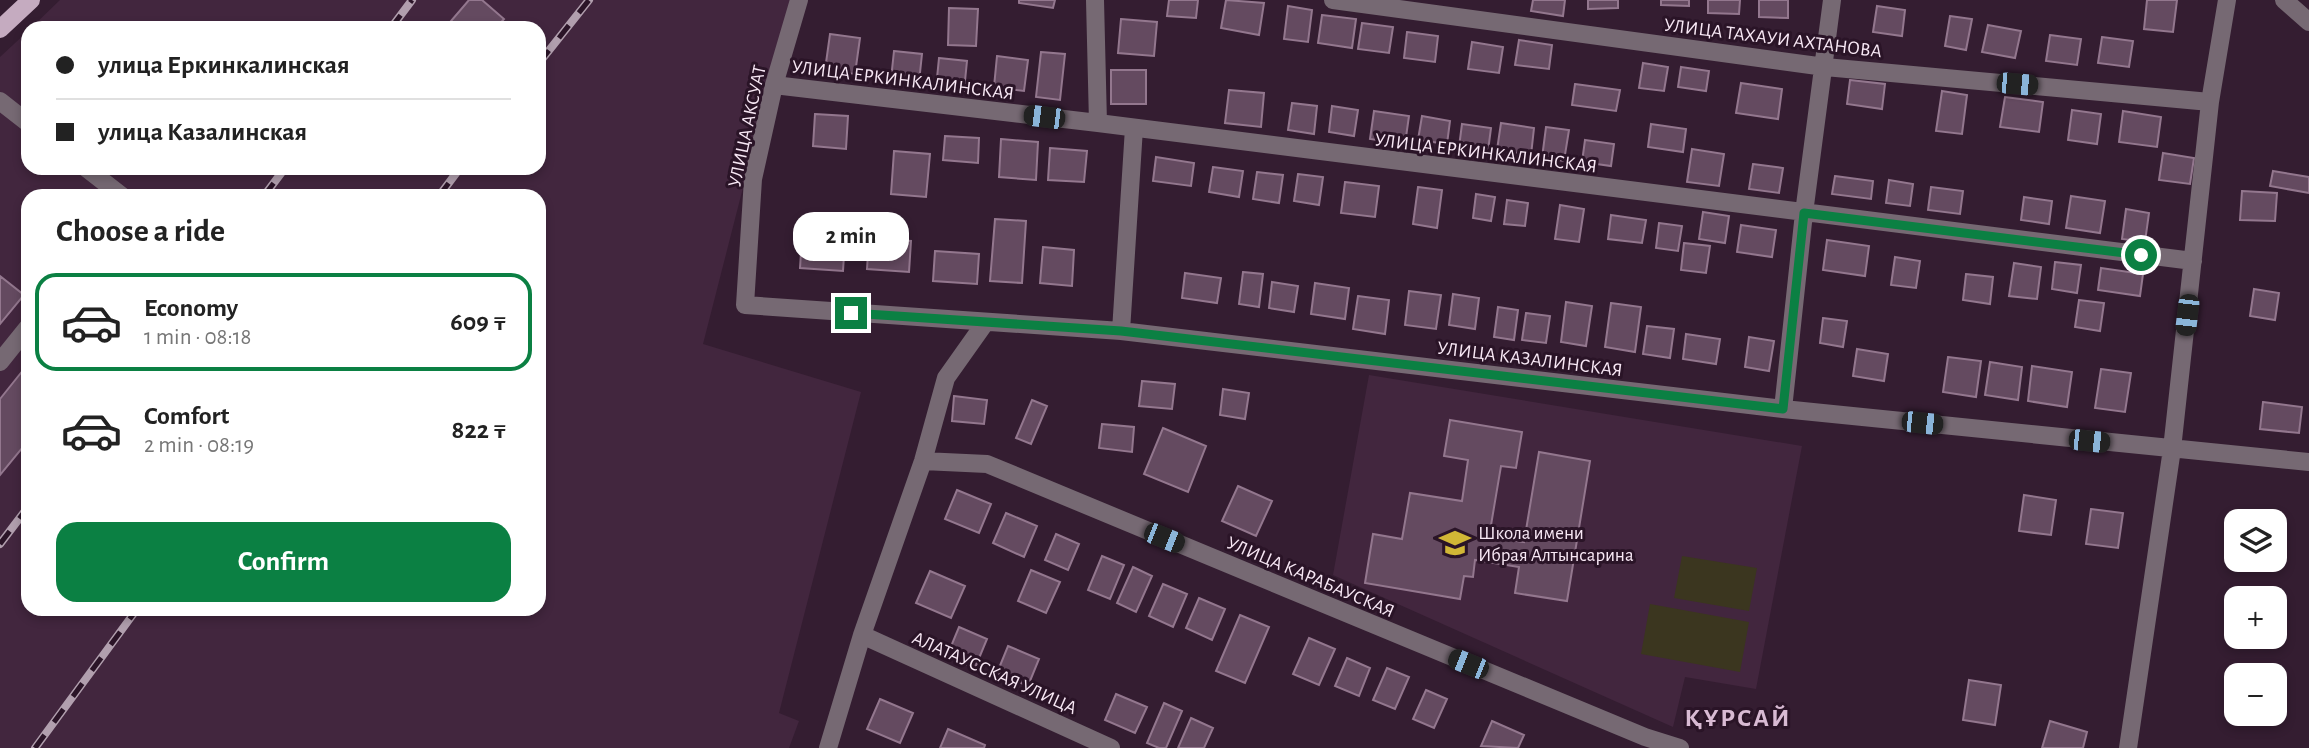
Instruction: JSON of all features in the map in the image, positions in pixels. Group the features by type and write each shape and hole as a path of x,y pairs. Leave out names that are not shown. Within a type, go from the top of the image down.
{"main road":[{"path":"0,29 31,0"}],"street":[{"name":"УЛИЦА АКСУАТ","path":"745,305 753,178 774,85 799,0"},
{"path":"1095,0 1098,123"},
{"name":"УЛИЦА ТАХАУИ АХТАНОВА","path":"1333,0 1825,67 2210,102"},
{"path":"1783,409 1804,213 1832,0"},
{"path":"2128,748 2172,449 2210,102 2227,0"},
{"path":"2284,0 2309,22"},
{"name":"УЛИЦА ЕРКИНКАЛИНСКАЯ","path":"774,85 1098,123 2193,261"},
{"path":"0,101 21,118"},
{"path":"1121,331 1134,128"},
{"path":"95,175 113,189"},
{"name":"УЛИЦА КАЗАЛИНСКАЯ","path":"745,305 1121,331 1783,409 2309,462"},
{"path":"828,748 862,635 923,461 946,378 985,323"},
{"path":"0,362 21,336"},
{"name":"УЛИЦА КАРАБАУСКАЯ","path":"923,461 987,464 1642,743 1680,748"},
{"name":"АЛАТАУССКАЯ УЛИЦА","path":"862,635 1111,748"}],"shaded area":[{"path":"60,0 791,0 703,344 861,392 779,713 799,721 789,748 0,748 0,57 21,38 21,175 546,175 546,21 38,21"},
{"path":"1369,375 1802,446 1756,689 1685,677 1673,727 1333,575"},
{"path":"1682,556 1757,568 1749,611 1674,598"},
{"path":"1650,604 1749,622 1740,672 1641,654"}],"building":[{"path":"469,0 482,0 504,19 502,21 451,21"},
{"path":"1019,0 1055,0 1053,8 1019,3"},
{"path":"1169,0 1198,0 1196,18 1167,16"},
{"path":"1226,0 1264,3 1259,35 1221,28"},
{"path":"1533,0 1565,0 1563,16 1531,11"},
{"path":"1588,0 1618,0 1618,8 1588,9"},
{"path":"1661,0 1689,0 1689,6 1661,5"},
{"path":"1708,0 1740,0 1739,14 1708,13"},
{"path":"1759,0 1788,0 1788,18 1759,17"},
{"path":"2147,0 2177,0 2173,32 2144,29"},
{"path":"1288,6 1312,10 1308,42 1284,39"},
{"path":"1877,6 1905,10 1902,36 1873,32"},
{"path":"949,8 978,9 976,46 948,45"},
{"path":"1322,15 1356,19 1352,48 1318,43"},
{"path":"1950,16 1972,19 1966,50 1945,46"},
{"path":"1121,19 1157,22 1154,56 1118,53"},
{"path":"1362,23 1393,27 1389,53 1358,49"},
{"path":"1988,25 2021,31 2015,58 1982,52"},
{"path":"1407,32 1438,36 1435,62 1404,58"},
{"path":"830,34 860,38 855,74 825,70"},
{"path":"2050,35 2081,39 2077,65 2046,61"},
{"path":"2102,37 2133,41 2129,67 2098,63"},
{"path":"1519,40 1552,45 1549,69 1515,65"},
{"path":"1472,42 1503,47 1499,73 1468,69"},
{"path":"894,51 922,54 919,82 891,79"},
{"path":"1041,52 1065,54 1060,100 1036,97"},
{"path":"997,56 1028,60 1024,91 994,87"},
{"path":"939,58 967,61 964,91 936,88"},
{"path":"1643,63 1668,67 1664,91 1639,88"},
{"path":"1681,67 1709,71 1706,91 1678,87"},
{"path":"1111,70 1146,70 1146,104 1111,104"},
{"path":"1850,80 1885,84 1882,109 1847,104"},
{"path":"1741,83 1782,89 1778,119 1736,113"},
{"path":"1575,84 1620,90 1616,111 1572,105"},
{"path":"1229,90 1264,93 1261,127 1225,123"},
{"path":"1942,91 1967,95 1962,134 1936,131"},
{"path":"2005,97 2043,102 2039,132 2000,127"},
{"path":"1292,103 1317,106 1314,134 1288,130"},
{"path":"1332,106 1358,110 1354,136 1329,132"},
{"path":"2072,110 2101,114 2097,144 2068,140"},
{"path":"1374,111 1409,116 1405,144 1370,139"},
{"path":"2123,111 2161,117 2157,147 2119,142"},
{"path":"815,114 848,116 846,149 813,146"},
{"path":"1422,116 1450,121 1447,144 1418,140"},
{"path":"1501,123 1534,128 1531,155 1497,150"},
{"path":"1462,124 1491,128 1488,151 1459,147"},
{"path":"1651,124 1686,129 1683,152 1648,147"},
{"path":"1546,127 1569,130 1564,161 1542,158"},
{"path":"945,136 979,138 978,163 943,160"},
{"path":"1001,139 1038,142 1036,180 999,177"},
{"path":"1585,140 1614,144 1611,166 1582,162"},
{"path":"1050,148 1087,151 1084,182 1048,180"},
{"path":"1692,149 1724,154 1719,186 1687,182"},
{"path":"894,151 930,154 926,197 891,194"},
{"path":"2163,153 2194,158 2190,184 2159,180"},
{"path":"1156,157 1194,163 1191,186 1153,181"},
{"path":"1753,164 1783,168 1779,193 1749,189"},
{"path":"1213,167 1243,171 1239,197 1209,192"},
{"path":"2273,171 2309,177 2309,193 2270,186"},
{"path":"1257,172 1283,175 1279,203 1253,199"},
{"path":"1298,174 1323,177 1319,205 1294,201"},
{"path":"1835,176 1873,181 1871,199 1832,194"},
{"path":"1889,180 1913,184 1910,206 1886,203"},
{"path":"1345,182 1379,186 1375,217 1341,213"},
{"path":"1418,187 1442,190 1437,228 1413,224"},
{"path":"1931,187 1963,191 1960,214 1928,210"},
{"path":"2242,191 2277,193 2275,221 2240,220"},
{"path":"1476,194 1495,197 1491,221 1473,218"},
{"path":"2071,196 2105,201 2100,233 2066,228"},
{"path":"2024,197 2052,201 2049,224 2021,220"},
{"path":"1507,200 1528,203 1525,226 1504,224"},
{"path":"1560,205 1584,209 1579,242 1555,239"},
{"path":"2126,209 2149,213 2145,242 2122,239"},
{"path":"1703,212 1729,216 1725,243 1699,239"},
{"path":"1611,215 1646,220 1642,243 1608,239"},
{"path":"995,219 1026,221 1022,283 990,281"},
{"path":"1659,223 1682,226 1678,251 1656,248"},
{"path":"1741,225 1776,230 1772,257 1737,252"},
{"path":"802,237 845,240 843,271 800,268"},
{"path":"869,238 911,241 909,272 867,269"},
{"path":"1827,240 1869,246 1865,276 1823,270"},
{"path":"1684,243 1710,246 1706,273 1681,270"},
{"path":"1043,247 1074,250 1072,286 1040,283"},
{"path":"935,251 979,254 977,284 933,281"},
{"path":"1895,257 1920,261 1916,288 1891,285"},
{"path":"2055,262 2081,265 2077,293 2052,289"},
{"path":"2014,263 2041,267 2037,299 2009,296"},
{"path":"2101,268 2143,274 2140,296 2098,290"},
{"path":"1243,272 1263,274 1259,307 1239,304"},
{"path":"1185,273 1221,278 1217,303 1182,298"},
{"path":"1966,274 1993,277 1990,304 1963,300"},
{"path":"0,276 21,293 21,299 0,324"},
{"path":"1272,282 1298,286 1294,312 1269,308"},
{"path":"1315,283 1349,288 1345,319 1311,314"},
{"path":"2254,289 2279,293 2275,320 2250,316"},
{"path":"1409,291 1441,295 1436,329 1405,325"},
{"path":"1453,294 1479,298 1475,329 1449,325"},
{"path":"1358,296 1389,300 1385,334 1353,329"},
{"path":"2079,300 2104,303 2100,331 2075,327"},
{"path":"1566,302 1592,306 1586,346 1561,342"},
{"path":"1611,303 1641,307 1635,352 1605,347"},
{"path":"1498,307 1518,310 1514,340 1494,337"},
{"path":"1526,313 1550,316 1546,343 1522,340"},
{"path":"1823,318 1847,321 1843,347 1820,343"},
{"path":"1647,326 1674,329 1670,358 1643,354"},
{"path":"1686,334 1720,339 1716,364 1683,359"},
{"path":"1749,337 1774,341 1769,371 1745,367"},
{"path":"1857,349 1888,354 1884,381 1853,376"},
{"path":"1948,357 1981,361 1976,397 1943,392"},
{"path":"1990,362 2022,367 2018,400 1985,395"},
{"path":"2032,366 2072,372 2067,407 2028,401"},
{"path":"2101,369 2131,373 2125,412 2095,408"},
{"path":"21,373 21,450 0,475 0,399"},
{"path":"1142,381 1175,384 1172,409 1139,406"},
{"path":"1223,389 1249,393 1245,419 1220,415"},
{"path":"954,396 987,400 984,424 952,421"},
{"path":"1032,400 1047,406 1031,444 1016,438"},
{"path":"2263,402 2302,407 2299,433 2260,429"},
{"path":"1450,420 1522,432 1516,468 1501,466 1489,537 1524,542 1539,452 1590,461 1567,601 1515,593 1519,567 1475,560 1473,577 1464,576 1460,599 1365,583 1373,534 1402,539 1410,493 1462,501 1468,460 1444,456"},
{"path":"1102,424 1134,427 1132,452 1099,448"},
{"path":"1163,428 1206,446 1188,492 1144,474"},
{"path":"1238,486 1272,501 1256,536 1222,521"},
{"path":"957,490 991,504 979,533 945,519"},
{"path":"2024,495 2056,500 2051,535 2019,531"},
{"path":"2091,509 2123,513 2118,548 2086,544"},
{"path":"1006,513 1037,526 1024,557 993,543"},
{"path":"1056,534 1079,544 1068,570 1045,560"},
{"path":"1102,556 1124,565 1110,599 1088,590"},
{"path":"1133,567 1152,576 1136,612 1117,603"},
{"path":"1031,570 1060,582 1046,613 1018,601"},
{"path":"930,571 965,586 951,618 916,603"},
{"path":"1163,584 1187,594 1173,627 1149,616"},
{"path":"1199,598 1225,609 1212,640 1186,628"},
{"path":"1240,615 1269,627 1245,683 1216,671"},
{"path":"959,627 987,639 975,668 947,656"},
{"path":"1309,638 1335,649 1319,685 1293,674"},
{"path":"1008,646 1039,659 1028,686 997,673"},
{"path":"1347,658 1370,668 1359,696 1335,686"},
{"path":"1387,668 1409,677 1395,709 1373,700"},
{"path":"1969,680 2001,685 1995,725 1963,720"},
{"path":"1426,690 1447,699 1434,728 1413,719"},
{"path":"1116,694 1147,707 1135,733 1105,720"},
{"path":"880,699 913,713 900,743 867,729"},
{"path":"1164,703 1182,711 1166,748 1159,748 1147,743"},
{"path":"1191,718 1213,728 1204,748 1178,748"},
{"path":"1492,721 1524,735 1518,748 1481,746"},
{"path":"2050,721 2087,732 2083,748 2042,748"},
{"path":"948,729 985,745 984,748 940,748"}],"railway":[{"path":"396,21 412,0"},
{"path":"546,54 589,0"},
{"path":"269,189 280,175"},
{"path":"444,189 455,175"},
{"path":"0,544 21,516"},
{"path":"35,748 132,616"}],"place":[{"name":"Школа имени Ибрая Алтынсарина","path":"1455,543"}],"district":[{"name":"ҚҰРСАЙ","path":"1738,717"}],"route":[{"path":"851,313 1121,331 1783,409 1804,213 2141,255"}]}
